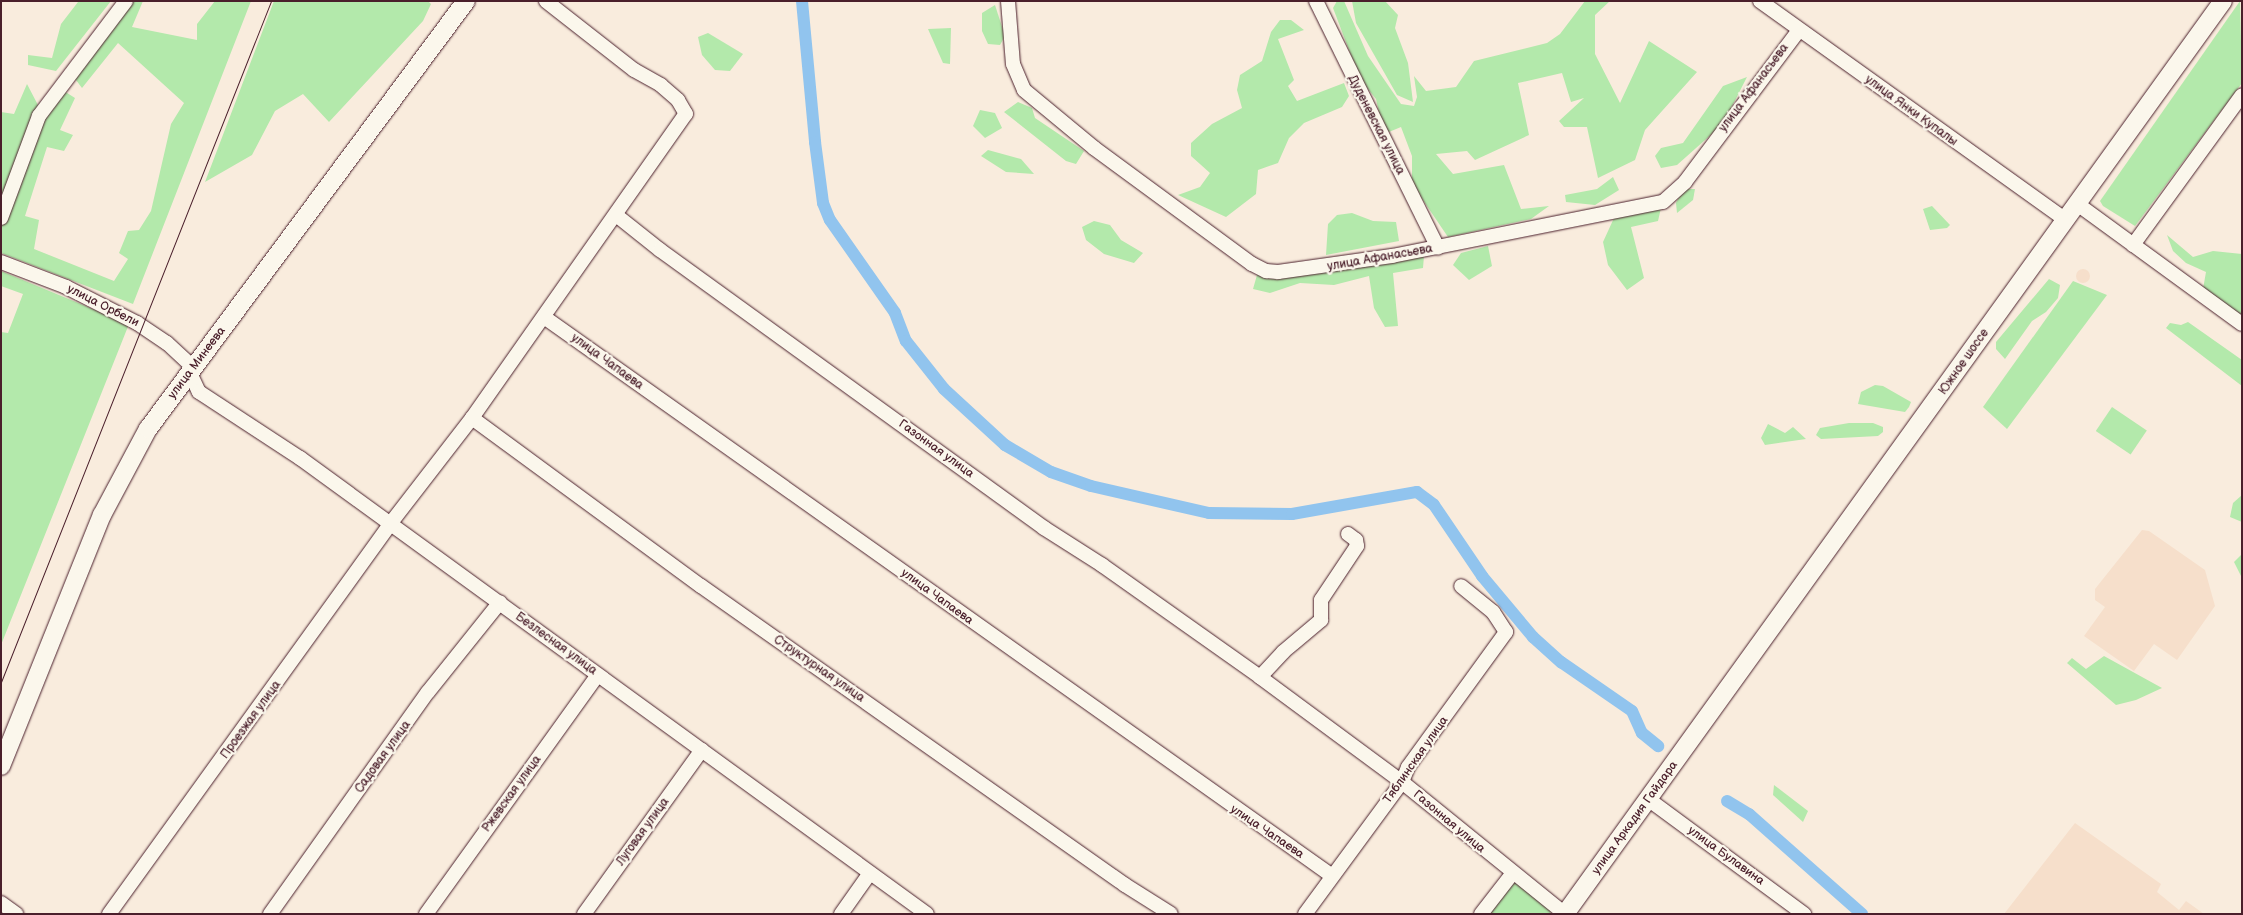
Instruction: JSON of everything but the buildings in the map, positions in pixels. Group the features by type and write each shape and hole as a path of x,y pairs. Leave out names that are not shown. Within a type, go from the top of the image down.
{"main road":[{"name":"улица Минеева","path":"1,766 102,515 148,429 466,1"},
{"name":"Южное шоссе","path":"1704,722 2064,219 2223,1"},
{"name":"улица Аркадия Гайдара","path":"1565,914 1704,722"}],"street":[{"path":"1,218 39,116 126,1"},
{"name":"Проезжая улица","path":"110,914 390,524 472,418 686,114 678,100 661,85 634,70 546,1"},
{"name":"улица Афанасьева","path":"1008,1 1013,64 1024,90 1102,154 1252,264 1266,271 1278,272 1438,248 1663,202 1686,182 1799,30"},
{"name":"Дуденевская улица","path":"1316,1 1438,248"},
{"name":"улица Янки Купалы","path":"1760,1 2064,219"},
{"path":"2133,245 2242,95"},
{"path":"2076,203 2242,324"},
{"name":"Газонная улица","path":"616,215 660,250 1044,528 1102,565 1260,677 1402,782 1512,874 1565,914"},
{"name":"улица Орбели","path":"1,262 66,287 137,323 192,370"},
{"name":"улица Чапаева","path":"544,317 1331,875"},
{"name":"Безлесная улица","path":"192,370 199,392 300,458 927,914"},
{"name":"Структурная улица","path":"472,418 702,586 1125,885 1171,914"},
{"path":"1260,677 1282,652 1321,620 1320,600 1357,546 1356,540 1348,534"},
{"name":"Тяблинская улица","path":"1304,914 1331,875 1402,782 1408,767 1506,632 1493,612 1462,586"},
{"name":"Садовая улица","path":"270,914 428,692 500,602"},
{"name":"Ржевская улица","path":"426,914 598,675"},
{"name":"Луговая улица","path":"584,914 702,750"},
{"name":"улица Булавина","path":"1648,799 1804,914"},
{"path":"840,914 870,872"},
{"path":"1480,914 1512,874"},
{"path":"1,903 16,914"}],"shaded area":[{"path":"2083,269 2088,271 2090,276 2088,281 2083,283 2078,281 2076,276 2078,271"},
{"path":"2142,530 2149,531 2205,570 2215,606 2177,660 2154,644 2134,671 2084,636 2105,607 2095,600 2095,589"},
{"path":"2075,823 2161,884 2157,892 2179,910 2186,901 2204,914 2004,914"}],"green space":[{"path":"111,1 56,71 28,65 28,55 52,58 61,24 78,2"},
{"path":"129,1 143,1 132,27 197,40 197,24 215,1 251,1 133,304 1,253 1,225 42,117 64,91 75,98 60,130 73,135 64,151 47,147 25,216 39,220 34,249 114,281 128,259 119,253 128,231 139,230 151,211 171,124 184,103 118,43 82,88 73,76"},
{"path":"274,1 428,1 431,4 423,21 329,122 303,94 275,111 252,155 205,182"},
{"path":"1337,1 1344,1 1368,56 1401,104 1414,106 1417,97 1414,76 1426,91 1456,87 1474,61 1547,43 1560,34 1585,1 1610,1 1595,15 1595,54 1620,103 1649,41 1697,72 1645,130 1635,160 1598,178 1587,127 1564,127 1559,121 1584,98 1571,102 1562,73 1518,83 1529,135 1475,160 1467,151 1436,154 1453,174 1504,165 1521,209 1549,206 1531,219 1448,237 1412,184 1412,156 1401,127 1384,134 1376,99 1360,79 1333,8"},
{"path":"1352,1 1385,1 1398,15 1395,28 1408,63 1413,102 1397,95 1356,23"},
{"path":"2240,1 2242,83 2135,226 2103,206 2100,201"},
{"path":"995,5 1005,36 1000,45 988,44 982,31 982,13"},
{"path":"1280,20 1291,20 1304,30 1278,39 1294,80 1288,86 1297,101 1344,83 1349,96 1342,107 1304,123 1289,138 1278,163 1258,170 1256,194 1226,217 1178,195 1200,187 1210,173 1191,156 1191,143 1212,124 1242,108 1237,90 1240,75 1262,61 1271,32"},
{"path":"951,28 950,64 943,63 928,29"},
{"path":"708,33 743,54 730,71 715,70 702,55 698,37"},
{"path":"1747,77 1723,124 1677,165 1661,168 1655,156 1661,148 1683,143 1723,86"},
{"path":"27,84 39,107 1,202 1,112 14,114"},
{"path":"1018,102 1032,108 1035,118 1084,151 1076,164 1066,161 1004,112"},
{"path":"980,110 995,113 1002,128 985,138 973,126"},
{"path":"988,150 1021,159 1034,174 1006,172 981,156"},
{"path":"1613,177 1619,190 1595,205 1566,202 1565,195 1597,189"},
{"path":"1683,189 1695,189 1693,200 1677,213 1676,203"},
{"path":"1932,206 1950,225 1947,228 1930,230 1923,209"},
{"path":"1661,208 1658,221 1631,227 1644,278 1627,290 1608,265 1603,242 1614,218"},
{"path":"1352,213 1373,221 1396,222 1399,241 1326,255 1328,224 1337,215"},
{"path":"1094,221 1110,225 1121,240 1143,253 1134,263 1104,254 1086,240 1082,227"},
{"path":"2167,235 2193,257 2213,251 2242,254 2242,317 2203,289 2206,272 2186,263 2173,251"},
{"path":"1488,246 1492,266 1469,280 1453,265 1461,253"},
{"path":"1424,256 1423,268 1393,273 1398,326 1385,327 1374,308 1369,276 1334,285 1300,283 1270,293 1253,289 1257,275 1288,275"},
{"path":"1,271 129,324 1,645 1,332 8,333 23,294 1,286"},
{"path":"2049,279 2060,285 2058,298 2046,312 2032,321 2005,359 1996,349 1996,342"},
{"path":"2073,281 2107,295 2007,429 1983,407"},
{"path":"2188,322 2242,360 2242,386 2166,328 2170,323 2181,325"},
{"path":"1875,385 1883,386 1911,402 1909,407 1905,412 1858,404 1861,392"},
{"path":"2112,407 2147,430 2131,455 2096,431"},
{"path":"1849,423 1873,423 1883,427 1883,432 1878,436 1821,439 1816,435 1820,428"},
{"path":"1768,424 1785,433 1793,427 1806,439 1765,445 1761,438"},
{"path":"2242,495 2242,522 2230,517 2233,503"},
{"path":"2242,554 2242,578 2234,562"},
{"path":"2104,656 2162,688 2136,700 2116,705 2067,663 2072,658 2086,669"},
{"path":"1774,785 1808,811 1803,822 1773,795"},
{"path":"1515,881 1549,907 1551,914 1486,914"}],"waterway":[{"path":"802,1 815,142 823,203 830,220 895,313 906,341 944,389 1005,445 1051,472 1091,486 1209,513 1292,514 1417,492 1434,505 1482,576 1533,637 1561,662 1632,711 1642,733 1658,746"},
{"path":"1727,801 1749,814 1862,914"}],"tram line":[{"path":"1,682 271,1"}]}
